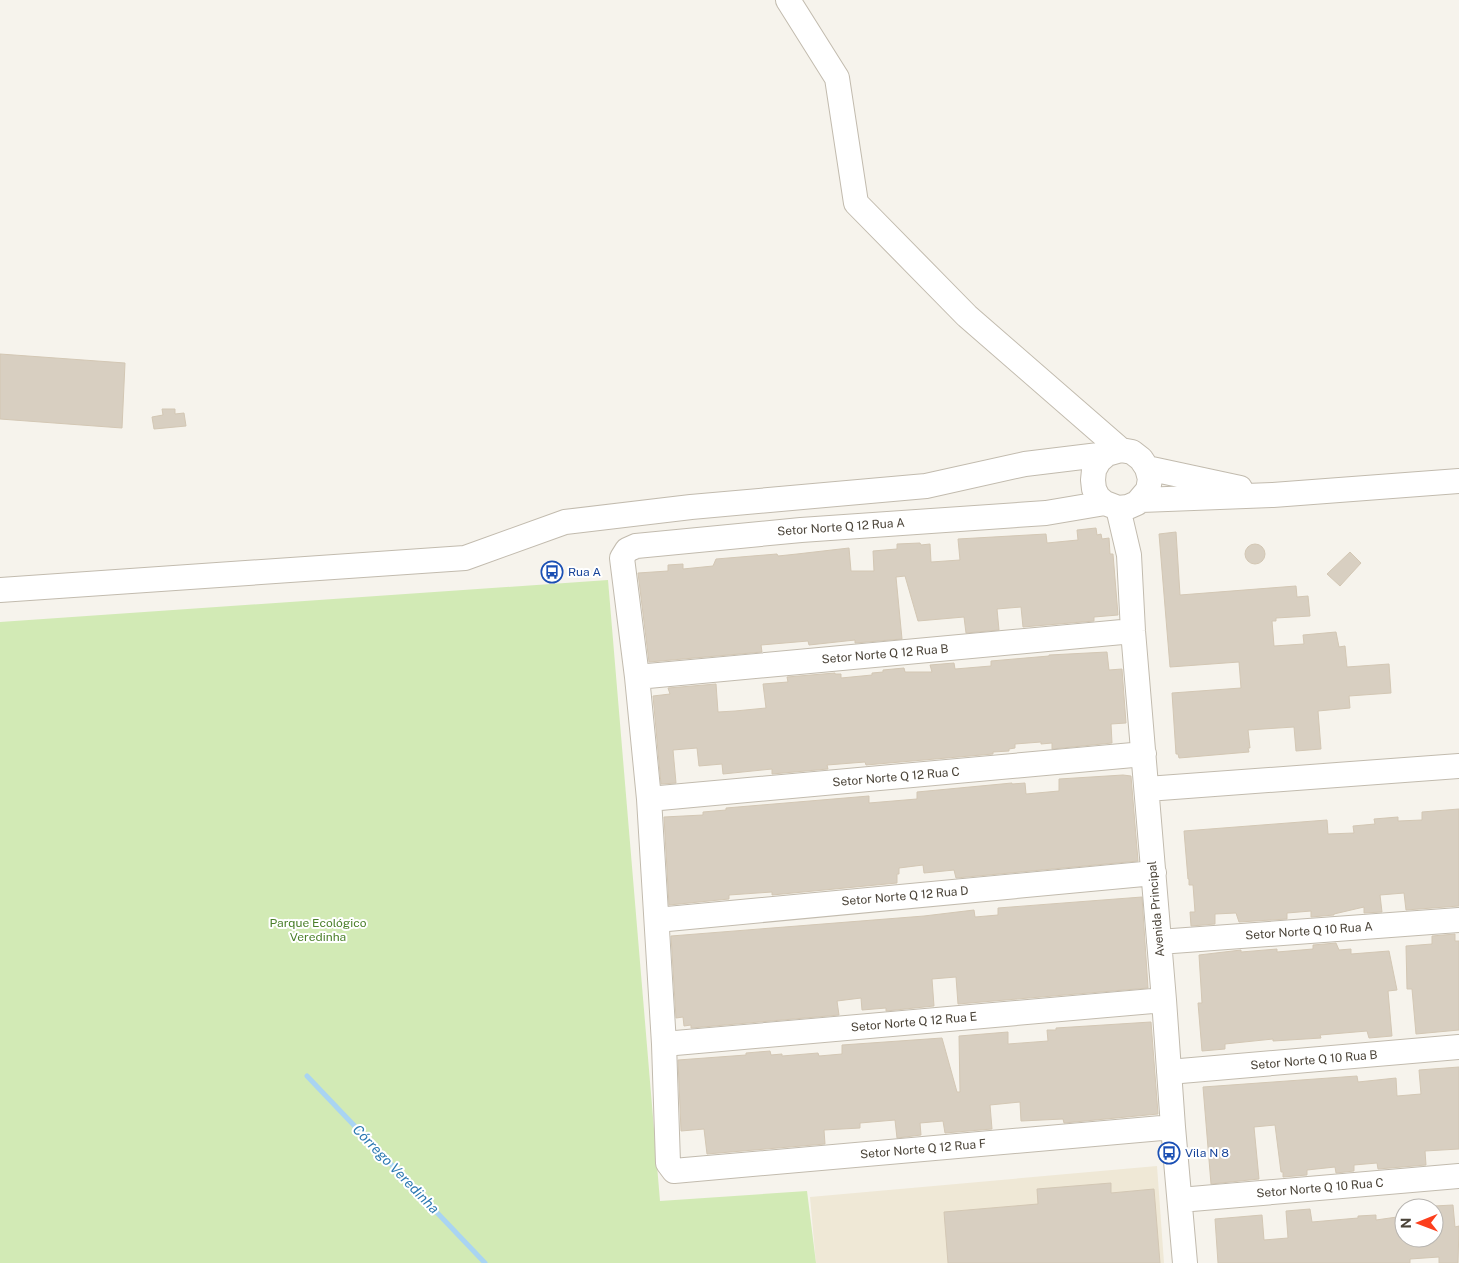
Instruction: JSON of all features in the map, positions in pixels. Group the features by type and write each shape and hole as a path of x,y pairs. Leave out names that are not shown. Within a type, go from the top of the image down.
{"street":[{"path":"788,0 837,78 856,203 968,316 1114,452"},
{"path":"0,590 465,558 565,522 691,507 926,486 1025,464 1114,452 1132,452 1141,458 1147,468 1273,495"},
{"name":"Avenida Principal","path":"1114,452 1099,460 1094,470 1115,497 1129,555 1133,631 1185,1263"},
{"path":"1025,464 1115,497 1273,495 1459,481"},
{"name":"Avenida Principal","path":"1115,497 1148,490 1150,479 1147,468"},
{"name":"Setor Norte Q 12 Rua A","path":"637,677 622,558 627,550 636,546 801,530 1046,513 1115,497"},
{"name":"Setor Norte Q 12 Rua B","path":"637,677 1133,631"},
{"path":"637,677 657,920 664,1044"},
{"name":"Setor Norte Q 12 Rua C","path":"648,799 1144,754"},
{"path":"1147,789 1459,766"},
{"name":"Setor Norte Q 12 Rua D","path":"657,920 1154,873"},
{"name":"Setor Norte Q 10 Rua A","path":"1159,942 1459,920"},
{"name":"Setor Norte Q 12 Rua E","path":"664,1044 1164,1000"},
{"name":"Setor Norte Q 12 Rua F","path":"664,1044 668,1163 674,1171 1173,1127"},
{"name":"Setor Norte Q 10 Rua B","path":"1169,1072 1459,1047"},
{"name":"Setor Norte Q 10 Rua C","path":"1180,1200 1459,1176"}],"shaded area":[{"path":"1157,1166 1164,1263 816,1263 810,1197"}],"green space":[{"name":"Parque Ecológico Veredinha","path":"608,580 660,1201 807,1191 816,1263 0,1263 0,622"}],"building":[{"path":"0,354 125,363 122,428 0,419"},
{"path":"162,409 175,409 175,414 184,413 186,426 154,429 152,417 163,415"},
{"path":"1096,528 1097,535 1101,534 1102,539 1109,538 1110,554 1113,554 1118,615 1094,617 1094,621 1023,627 1021,607 997,609 999,630 966,633 964,617 918,621 905,576 896,577 902,639 855,643 855,640 809,645 808,641 761,645 762,652 649,662 638,573 668,571 668,565 683,564 683,569 713,566 716,559 777,554 778,556 849,548 851,571 874,571 873,551 897,549 897,544 930,544 931,562 960,560 958,539 1046,534 1047,543 1078,540 1077,530"},
{"path":"1176,532 1180,595 1296,586 1297,597 1308,596 1310,616 1276,618 1276,621 1272,621 1274,646 1304,644 1303,635 1336,632 1339,647 1345,646 1347,667 1389,664 1391,693 1349,696 1350,708 1318,711 1321,749 1296,751 1294,727 1248,730 1249,752 1179,758 1178,754 1176,754 1172,693 1241,688 1239,662 1170,667 1159,534"},
{"path":"1255,544 1262,547 1265,554 1262,561 1255,564 1248,561 1245,554 1248,547"},
{"path":"1350,552 1361,563 1340,586 1327,574"},
{"path":"1107,652 1109,670 1122,669 1126,723 1111,724 1112,743 1052,749 1052,743 1015,744 1015,748 1009,749 1009,751 993,752 993,754 866,765 865,762 827,765 828,769 772,774 772,769 723,774 722,764 699,766 697,748 673,750 676,783 661,784 653,696 670,694 668,688 716,684 718,712 735,711 766,708 763,684 788,682 787,677 835,673 841,674 841,678 872,675 872,673 883,672 883,670 904,668 905,672 932,672 930,665 954,663 955,669 991,666 991,661"},
{"path":"1131,776 1138,861 956,878 954,870 924,873 923,865 899,868 897,883 772,895 772,892 729,895 729,899 669,905 664,817 703,815 703,812 726,810 726,808 869,796 869,803 917,799 917,792 1012,783 1025,783 1026,794 1059,791 1059,779"},
{"path":"1459,809 1459,906 1406,910 1404,893 1380,895 1382,912 1364,913 1364,907 1334,915 1311,917 1311,911 1287,913 1287,919 1239,922 1236,913 1215,914 1215,924 1191,926 1190,912 1195,912 1193,885 1189,885 1188,879 1184,831 1327,820 1328,834 1354,833 1353,826 1375,824 1374,819 1398,817 1398,821 1422,820 1422,812"},
{"path":"1142,897 1148,988 958,1004 956,977 932,979 934,1006 886,1011 886,1008 862,1010 861,998 837,1001 839,1015 691,1028 691,1025 684,1026 683,1017 676,1018 671,936 924,916 974,910 975,917 998,915 998,908"},
{"path":"1455,934 1455,941 1459,941 1459,1030 1416,1034 1412,989 1407,989 1406,946 1432,944 1432,936"},
{"path":"1336,943 1339,950 1351,949 1351,954 1389,951 1397,990 1388,991 1392,1036 1369,1038 1367,1031 1320,1035 1321,1038 1273,1041 1273,1039 1225,1044 1225,1049 1202,1051 1198,1003 1202,1003 1199,955 1241,950 1241,952 1277,949 1277,952 1313,949 1313,945"},
{"path":"1151,1022 1158,1114 1064,1123 1063,1119 1021,1121 1020,1102 990,1105 992,1129 945,1133 943,1121 920,1123 921,1135 897,1138 895,1120 860,1123 860,1128 824,1130 825,1144 707,1154 704,1129 681,1131 678,1060 746,1055 746,1053 770,1051 771,1055 818,1053 819,1056 842,1054 842,1045 942,1038 957,1092 960,1092 959,1036 1008,1032 1008,1044 1048,1041 1047,1030 1056,1030 1056,1028"},
{"path":"1459,1067 1459,1149 1425,1151 1426,1165 1378,1169 1377,1163 1354,1165 1354,1171 1336,1173 1335,1167 1307,1170 1307,1175 1283,1177 1275,1125 1254,1127 1259,1179 1211,1184 1203,1087 1357,1076 1358,1082 1396,1078 1397,1096 1421,1094 1419,1070"},
{"path":"1111,1183 1111,1193 1154,1189 1160,1263 948,1263 944,1212 1038,1204 1037,1189"},
{"path":"1444,1205 1453,1205 1455,1227 1459,1226 1458,1263 1439,1263 1439,1257 1410,1259 1410,1263 1218,1263 1215,1219 1262,1215 1264,1240 1288,1238 1286,1211 1310,1209 1312,1222 1376,1215 1376,1220 1394,1217 1394,1248 1444,1248"}],"waterway":[{"name":"Córrego Veredinha","path":"307,1076 485,1263"}],"place":[{"name":"Rua A","path":"552,572"},
{"name":"Vila N 8","path":"1169,1153"}]}
